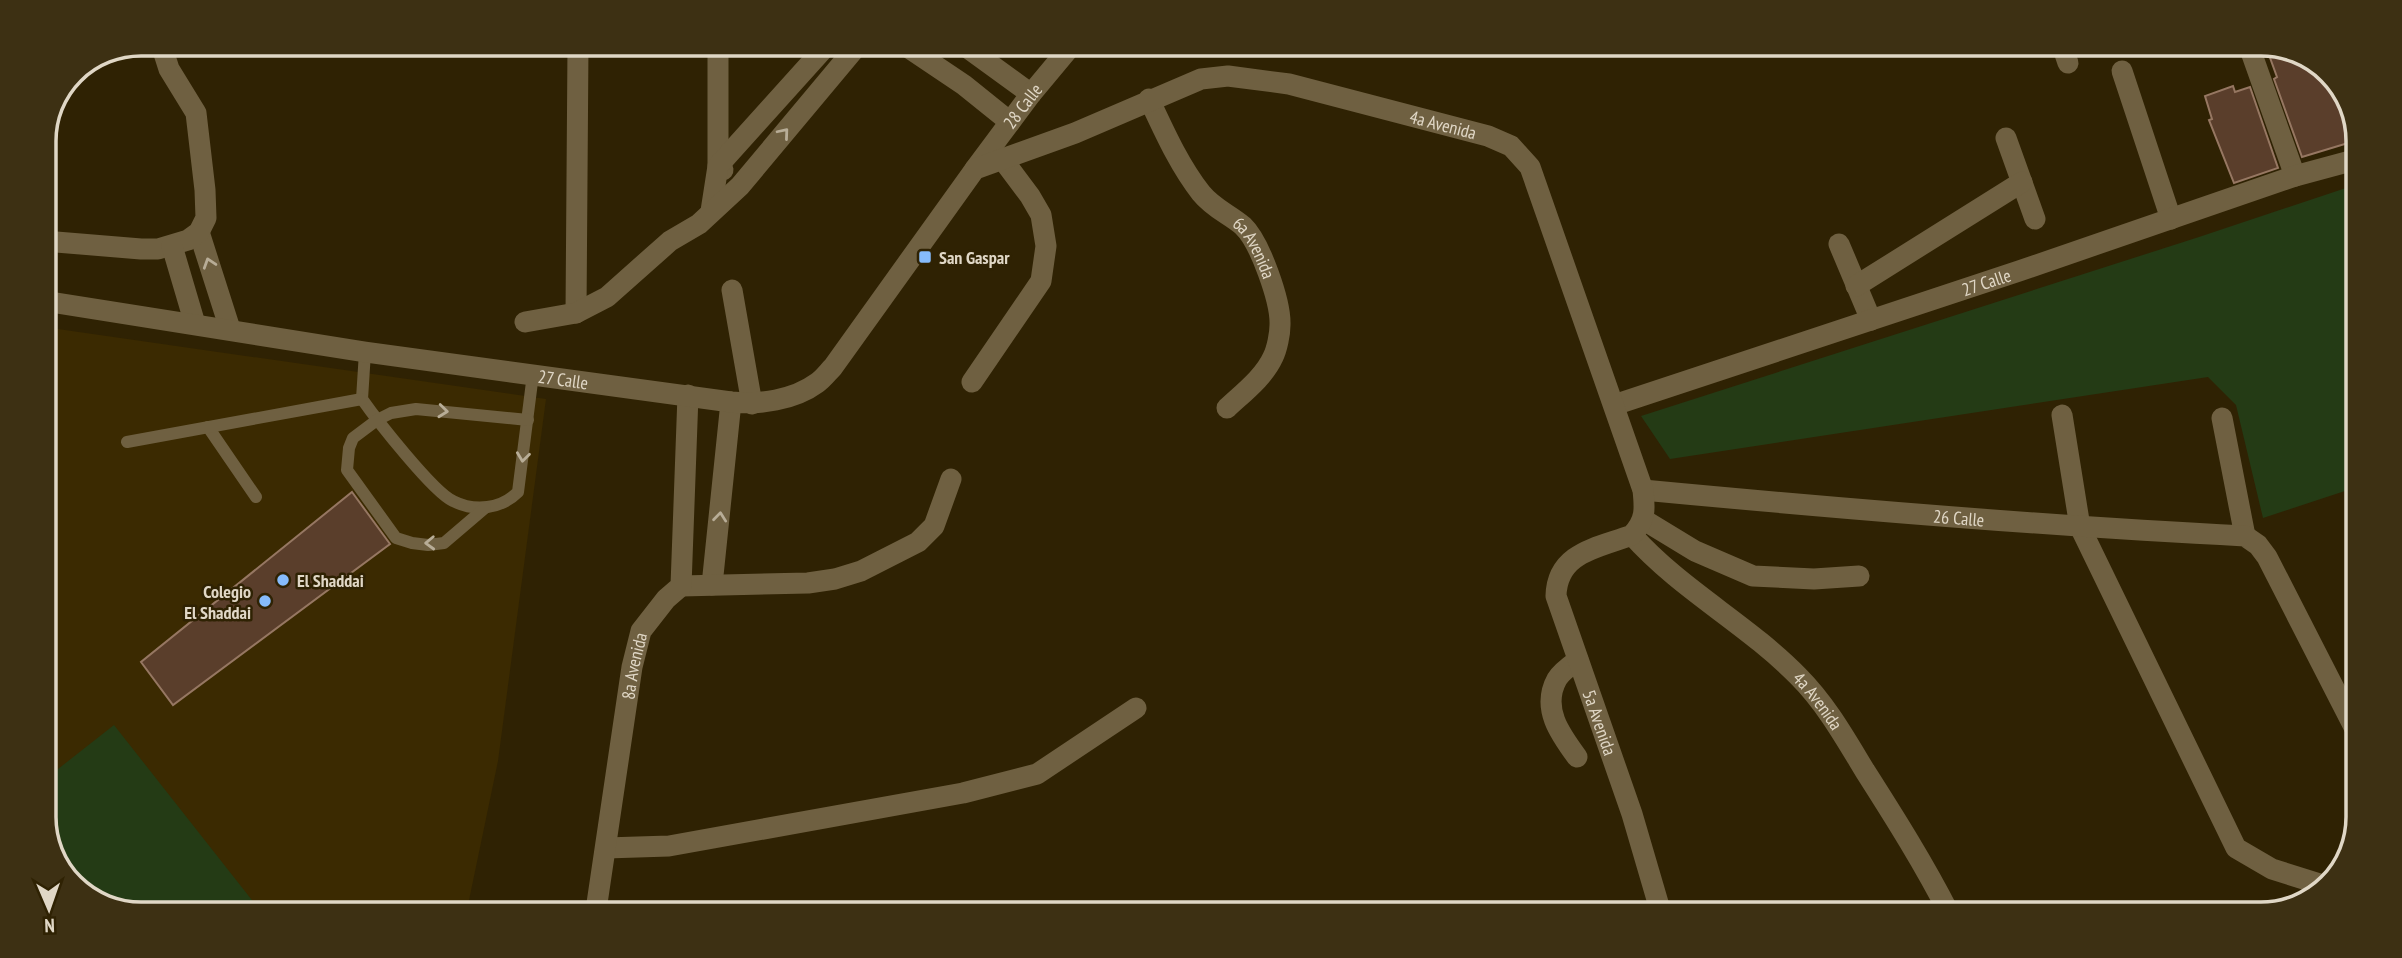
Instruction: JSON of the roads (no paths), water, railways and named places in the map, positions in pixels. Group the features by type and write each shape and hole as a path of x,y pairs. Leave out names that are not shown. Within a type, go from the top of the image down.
{"street":[{"path":"56,242 141,250 173,246 199,232 206,218 198,122 196,113 169,69 164,56"},
{"path":"576,313 578,56"},
{"path":"711,211 718,166 718,56"},
{"path":"718,166 818,56"},
{"path":"525,322 576,313 607,297 662,248 699,223 740,186 849,56"},
{"path":"921,56 964,85 1010,122"},
{"path":"978,56 1031,94"},
{"path":"991,56 992,67"},
{"name":"28 Calle","path":"975,169 1063,56"},
{"path":"2252,56 2295,176"},
{"path":"2122,71 2171,219"},
{"name":"4a Avenida","path":"975,169 1075,133 1201,79 1228,76 1289,84 1488,136 1511,146 1531,167 1614,405 1643,490 1645,508 1638,527 1655,560 1784,662 1813,692 1923,863 1943,902"},
{"name":"6a Avenida","path":"1149,100 1201,193 1218,210 1244,227 1262,256 1272,285 1280,324 1274,356 1252,384 1227,408"},
{"path":"2006,138 2035,219"},
{"path":"972,382 1041,281 1046,246 1041,215 1003,160"},
{"name":"27 Calle","path":"1614,405 2295,176 2346,162"},
{"path":"718,166 740,186"},
{"name":"27 Calle","path":"56,303 365,352 742,403 775,400 817,383 832,366 975,169"},
{"path":"1856,286 2022,182"},
{"path":"199,232 230,329"},
{"path":"1839,244 1871,320"},
{"path":"173,246 195,324"},
{"path":"712,585 742,403 732,290"},
{"path":"688,395 681,586 808,583 861,571 918,542 934,526 951,479"},
{"path":"2062,415 2080,527 2236,848 2272,869 2315,883"},
{"path":"2222,418 2245,536 2258,545 2267,557 2346,711"},
{"name":"26 Calle","path":"1643,490 1879,512 2245,536"},
{"path":"1638,527 1753,576 1814,579 1859,576"},
{"name":"5a Avenida","path":"1638,527 1568,561 1556,582 1557,605 1632,814 1658,902"},
{"name":"8a Avenida","path":"597,902 632,667 641,631 666,598 681,586"},
{"path":"1577,757 1559,733 1549,700 1558,677 1578,660"},
{"path":"606,848 668,846 963,793 1037,774 1136,708"}],"lane":[{"path":"365,352 362,399 377,420 433,484 452,501 485,508 501,505 518,492 533,374"},
{"path":"127,442 362,399"},
{"path":"485,508 444,543 412,543 396,537 348,470 349,448 353,438 377,420 416,409 528,420"},
{"path":"208,427 256,497"}],"place":[{"name":"San Gaspar","path":"925,257"},
{"name":"El Shaddai","path":"283,580"},
{"name":"Colegio El Shaddai","path":"265,601"}]}
